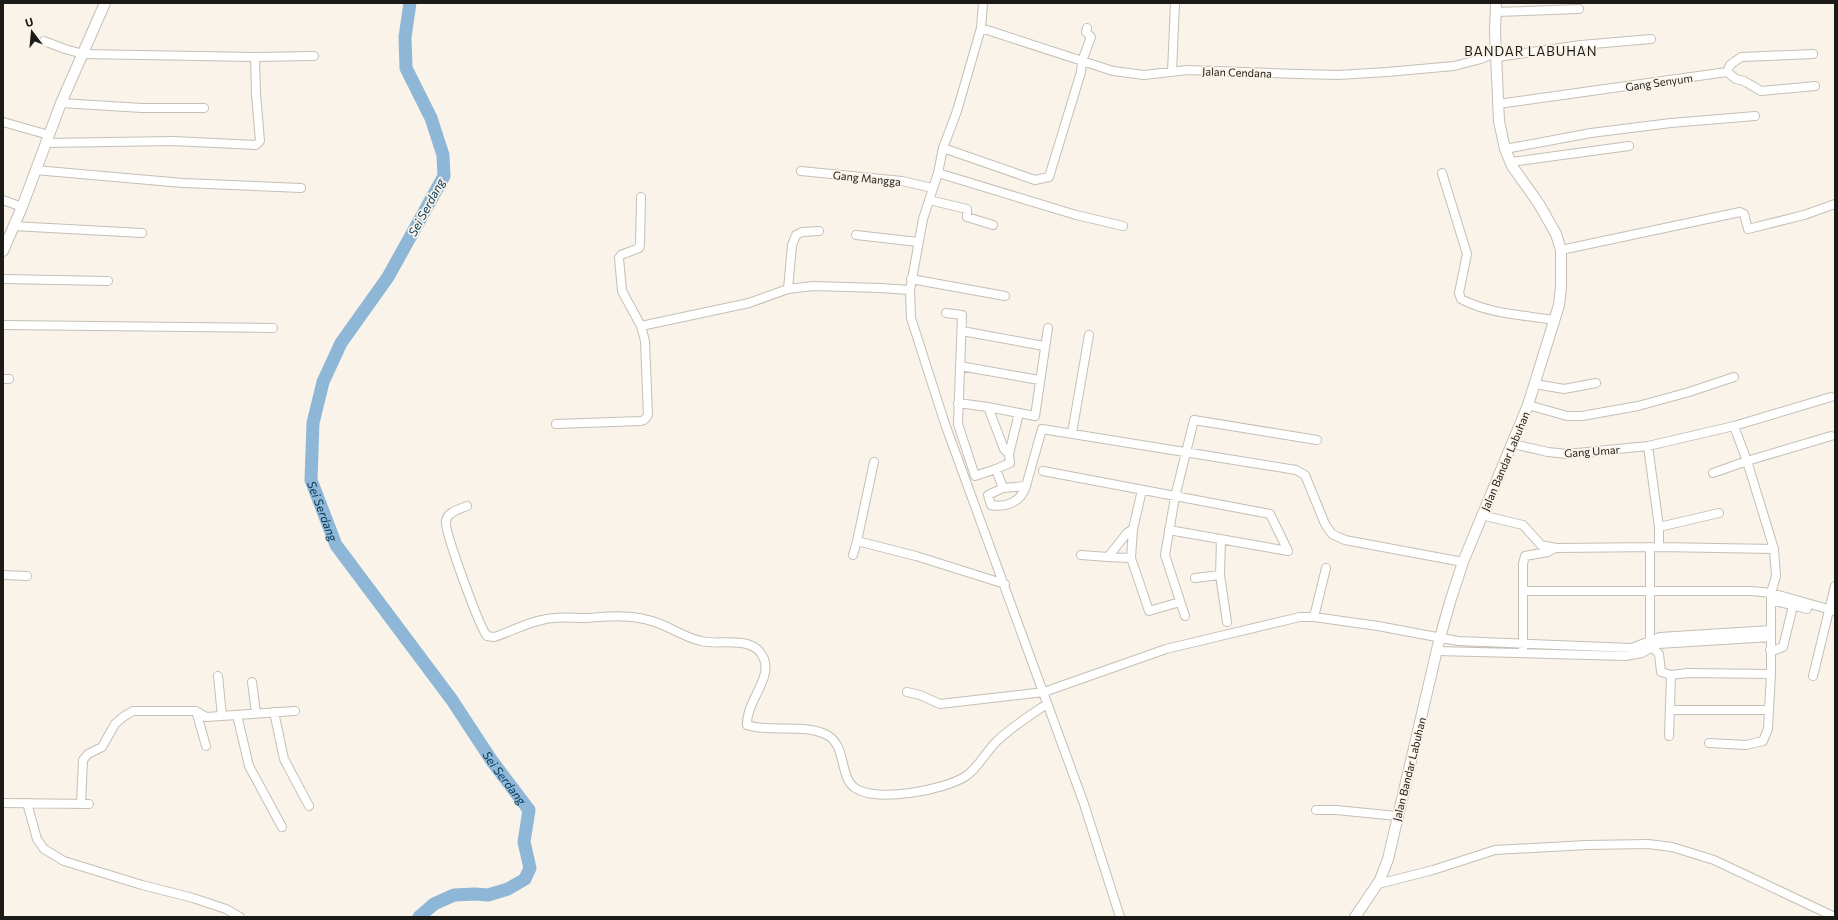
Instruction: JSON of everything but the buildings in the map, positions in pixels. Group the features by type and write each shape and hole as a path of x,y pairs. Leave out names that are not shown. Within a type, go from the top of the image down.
{"main road":[{"path":"3,251 22,206 61,103 105,3"},
{"name":"Jalan Bandar Labuhan","path":"1355,917 1378,884 1388,859 1440,638 1463,562 1528,405 1554,320 1562,287 1561,250 1550,224 1511,162 1505,148 1499,121 1496,8"}],"street":[{"path":"983,3 981,28 957,111 943,148 938,174 932,188 918,242 911,279 911,318 945,424 1005,584 1084,804 1120,917"},
{"path":"1172,72 1175,3"},
{"path":"1496,8 1579,9"},
{"name":"Jalan Cendana","path":"981,28 1113,71 1144,75 1187,70 1318,75 1387,72 1454,66 1497,55 1581,45 1651,39"},
{"path":"943,148 1035,180 1049,177 1082,61 1091,37 1086,32 1087,28"},
{"path":"44,41 83,54 255,57 314,56"},
{"path":"1813,54 1761,54 1740,57 1730,66 1727,72 1758,90 1815,86"},
{"path":"3,122 47,139 172,141 256,145 260,141 256,94 255,57"},
{"name":"Gang Senyum","path":"1498,104 1727,72"},
{"path":"61,103 142,108 204,108"},
{"path":"1505,148 1592,133 1671,123 1755,116"},
{"path":"1511,162 1629,146"},
{"path":"35,170 175,182 301,188"},
{"name":"Gang Mangga","path":"801,171 902,181 932,188"},
{"path":"1442,173 1467,254 1459,293 1461,299 1475,305 1502,312 1554,320"},
{"path":"938,174 1076,216 1123,226"},
{"path":"556,424 641,421 647,418 648,399 645,344 641,326 622,291 619,258 621,255 639,248 641,197"},
{"path":"3,200 22,206"},
{"path":"929,200 967,209 967,217 993,225"},
{"path":"1561,250 1740,212 1744,214 1748,229 1804,215 1835,204"},
{"path":"13,226 142,233"},
{"path":"788,289 792,245 796,235 802,232 819,231"},
{"path":"856,235 918,242"},
{"path":"3,279 108,281"},
{"path":"911,279 1005,296"},
{"path":"641,326 749,302 788,289 813,286 910,290"},
{"path":"946,313 962,315 958,424 975,476 1010,463 1009,454 1019,413"},
{"path":"3,325 273,328"},
{"path":"958,404 988,407 1035,416 1044,346 1048,328"},
{"path":"962,331 1044,346"},
{"path":"1072,433 1089,335"},
{"path":"960,366 1039,380"},
{"path":"1528,405 1567,416 1582,416 1638,406 1689,392 1734,377"},
{"path":"1535,384 1560,389 1596,383"},
{"name":"Gang Umar","path":"1513,444 1548,452 1566,454 1648,446 1734,426 1831,397"},
{"path":"988,407 1004,449 1009,454"},
{"path":"1185,616 1164,555 1175,497 1194,420 1317,440"},
{"path":"1709,743 1746,745 1763,741 1768,729 1771,674 1771,597 1776,576 1774,549 1747,461 1734,426"},
{"path":"977,509 991,504 999,506 1017,501 1024,493 1042,429 1187,451 1296,470 1305,475 1325,524 1332,534 1345,540 1463,562"},
{"path":"1714,473 1747,461 1831,436"},
{"path":"1648,446 1659,527 1654,547 1651,590 1651,643 1659,654 1661,672 1672,675 1688,672 1771,674"},
{"path":"853,555 874,462"},
{"path":"996,469 1003,488"},
{"path":"1043,471 1270,514 1288,551 1169,530"},
{"path":"974,500 1003,488 1026,486"},
{"path":"1142,490 1133,529 1131,558 1149,611 1180,602"},
{"path":"988,495 991,504"},
{"path":"467,506 450,514 447,517 445,524 452,549 487,636 494,637 544,619 630,617 648,619 687,637 702,642 740,643 753,646 758,649 764,659 766,670 748,711 747,725 806,730 826,735 836,743 849,781 859,790 877,795 888,796 941,786 961,779 974,769 983,757 1008,731 1047,704"},
{"path":"1659,527 1719,513"},
{"path":"1482,515 1523,525 1541,545 1556,548 1654,547 1774,549"},
{"path":"1108,557 1127,533 1133,529"},
{"path":"1221,539 1220,574 1226,622"},
{"path":"857,540 909,554 1005,584"},
{"path":"1523,653 1523,564 1525,556 1548,552 1556,548"},
{"path":"1081,555 1131,558"},
{"path":"1314,617 1326,568"},
{"path":"3,574 28,576"},
{"path":"1195,578 1220,574"},
{"path":"1813,676 1832,613 1835,586"},
{"path":"1524,591 1752,591 1832,613"},
{"path":"1771,597 1793,606 1832,613"},
{"path":"1770,650 1783,647 1793,606"},
{"path":"907,692 920,695 940,704 1044,692 1166,650 1277,621 1300,617 1314,617 1378,626 1458,641 1590,645 1632,648 1661,640 1771,634"},
{"path":"1479,651 1480,642"},
{"path":"1437,651 1626,656 1642,653 1651,643"},
{"path":"1669,736 1672,675"},
{"path":"218,676 222,716"},
{"path":"252,682 256,714"},
{"path":"1670,710 1769,710"},
{"path":"3,803 85,804 84,760 88,754 102,746 115,724 123,716 133,711 196,711 206,717 295,711"},
{"path":"196,711 206,746"},
{"path":"274,712 284,759 310,806"},
{"path":"237,715 249,766 282,827"},
{"path":"27,803 37,838 44,849 64,861 142,885 193,898 226,910 240,917"},
{"path":"1316,810 1336,810 1397,816"},
{"path":"1378,884 1433,870 1496,850 1586,845 1648,844 1672,847 1714,860 1835,917"}],"waterway":[{"name":"Sei Serdang","path":"410,3 405,37 406,68 431,118 443,155 444,176 388,277 341,343 323,382 313,423 311,480 336,545 452,700 492,761 529,810 524,842 530,868 525,879 508,889 488,895 454,895 434,904 419,917"}],"district":[{"name":"BANDAR LABUHAN","path":"1531,51"}]}
